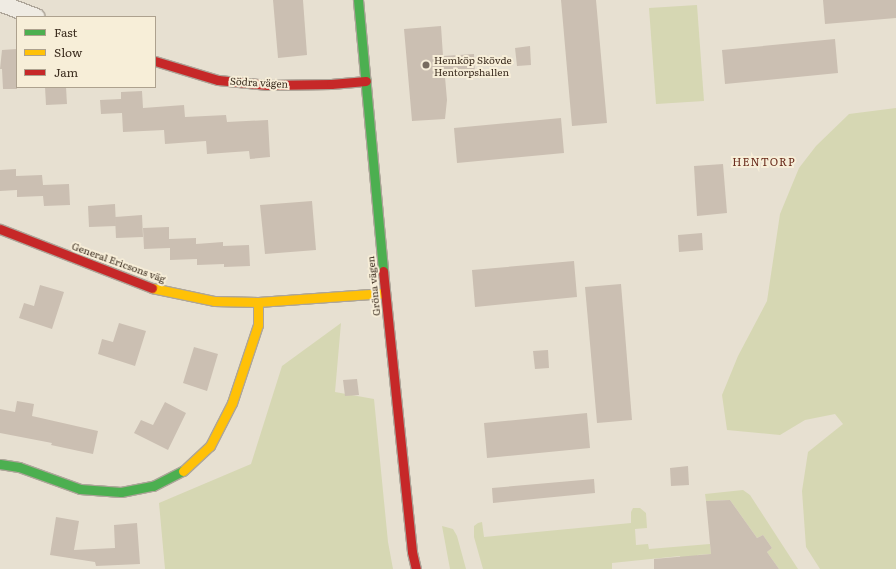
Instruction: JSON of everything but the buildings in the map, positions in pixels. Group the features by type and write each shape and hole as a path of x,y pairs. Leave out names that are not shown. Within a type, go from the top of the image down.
{"street":[{"name":"Gröna vägen","path":"358,0 385,293 412,552 416,569"},
{"path":"0,3 33,16"},
{"name":"Södra vägen","path":"156,61 218,80 268,85 331,84 366,81"},
{"name":"General Ericsons väg","path":"0,229 149,287 214,301 258,302 385,293"},
{"path":"0,464 19,467 80,489 122,492 153,486 187,469 210,446 232,403 258,324 258,302"}],"green space":[{"path":"697,5 704,101 656,104 649,8"},
{"path":"896,108 896,569 820,569 806,547 802,491 808,452 843,424 835,414 805,420 780,435 727,430 722,395 738,356 767,301 780,214 799,168 816,146 849,114"},
{"path":"341,323 335,392 374,399 388,542 393,569 165,569 159,503 251,464 282,366"},
{"path":"743,490 750,495 798,569 779,569 767,552 772,548 763,535 757,538 730,500 706,501 705,494"},
{"path":"633,508 640,508 646,513 647,528 635,529 636,545 648,544 649,549 710,544 711,554 697,555 697,562 681,563 680,556 612,563 612,569 483,569 474,537 474,526 478,523 482,522 484,537 631,523 631,512"},
{"path":"442,526 453,529 457,536 466,569 450,569"}],"traffic: fast":[{"path":"358,0 383,271"},
{"path":"0,464 19,467 80,489 121,492 153,486 183,471"}],"traffic: slow":[{"path":"152,288 214,301 258,302 385,293"},
{"path":"183,471 210,446 232,403 258,325 258,302"}],"traffic: jam":[{"path":"156,61 218,80 268,85 331,84 366,81"},
{"path":"0,229 152,288"},
{"path":"383,271 412,552 416,569"}],"place":[{"name":"Hemköp Skövde Hentorpshallen","path":"426,65"}],"district":[{"name":"HENTORP","path":"764,161"}]}
